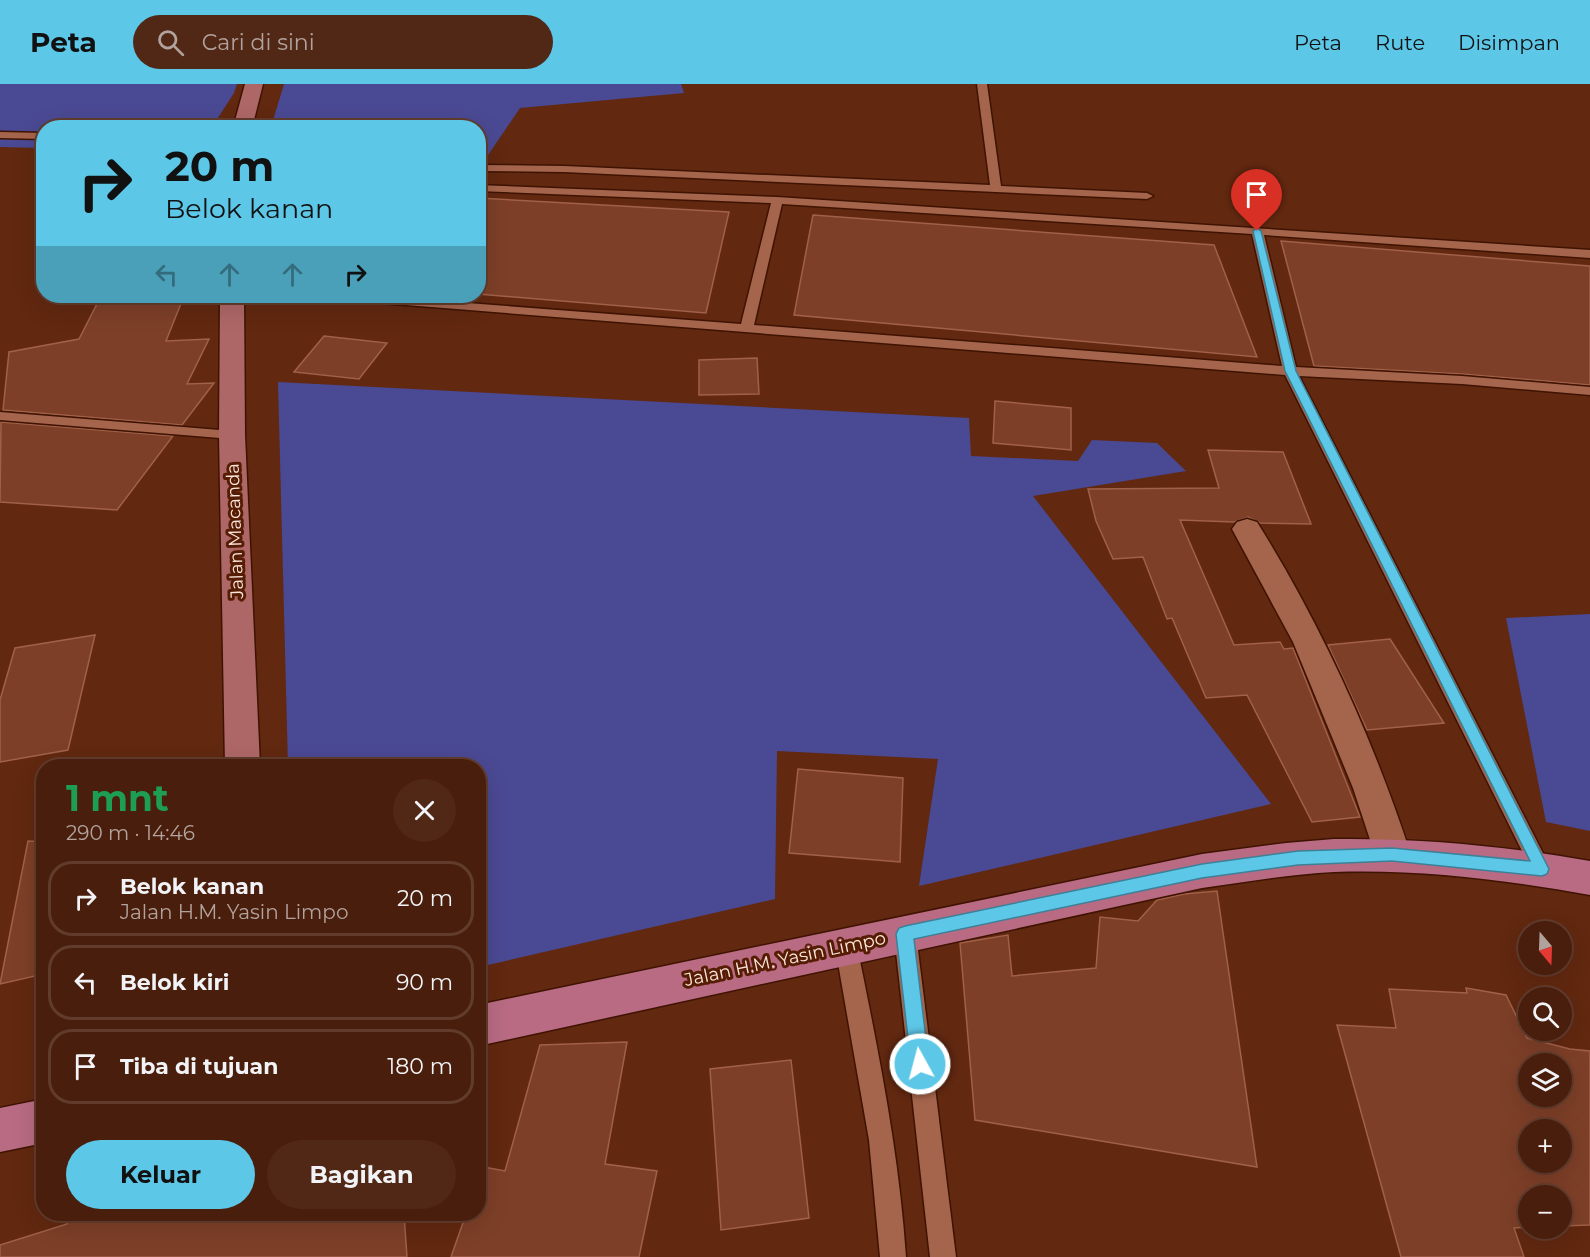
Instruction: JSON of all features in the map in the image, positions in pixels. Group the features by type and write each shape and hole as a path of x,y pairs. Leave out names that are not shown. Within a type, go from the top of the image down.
{"main road":[{"name":"Jalan H.M. Yasin Limpo","path":"486,1024 1202,871 1298,858 1392,855 1542,869 1590,878"},
{"path":"0,1130 36,1123"}],"street":[{"path":"244,120 254,84"},
{"name":"Jalan Macanda","path":"232,303 232,435 243,759"},
{"path":"1247,529 1309,642 1371,788 1392,855"}],"lane":[{"path":"982,84 996,190"},
{"path":"0,135 36,136"},
{"path":"486,168 564,169 1147,196"},
{"path":"486,188 777,200 1590,254"},
{"path":"747,328 777,200"},
{"path":"1257,231 1290,371 1542,869"},
{"path":"424,303 1290,371 1462,380 1590,391"},
{"path":"0,416 232,435"},
{"path":"905,934 943,1257"},
{"path":"846,946 891,1201 894,1257"}],"shaded area":[{"path":"0,84 237,84 234,93 217,120 36,120 36,148 0,147"},
{"path":"284,84 681,84 684,93 520,108 486,158 486,120 273,120"},
{"path":"278,382 969,418 971,456 1078,461 1092,440 1157,443 1186,471 1033,496 1271,804 919,886 938,759 777,751 775,899 486,965 486,759 288,759"},
{"path":"1590,614 1590,831 1546,822 1506,618"}],"building":[{"path":"486,198 729,212 706,313 486,295"},
{"path":"813,215 1214,245 1257,357 794,315"},
{"path":"1281,241 1590,266 1590,385 1462,374 1314,366"},
{"path":"97,303 181,303 166,341 209,339 187,384 214,383 182,425 3,410 9,352 79,339"},
{"path":"324,336 387,343 359,379 294,372"},
{"path":"757,358 759,394 699,395 699,360"},
{"path":"995,401 1071,408 1071,450 993,443"},
{"path":"1,422 173,436 117,510 0,502"},
{"path":"1208,450 1283,452 1311,524 1260,523 1248,517 1234,522 1180,520 1234,645 1280,642 1284,649 1293,648 1360,817 1312,822 1247,695 1206,698 1172,618 1167,619 1143,557 1113,559 1096,521 1088,489 1219,488"},
{"path":"95,635 68,750 0,762 0,700 15,648"},
{"path":"1390,639 1444,723 1367,730 1328,645"},
{"path":"798,769 903,778 900,862 789,853"},
{"path":"28,841 36,842 36,976 0,984"},
{"path":"1217,891 1257,1167 975,1120 960,943 1008,935 1012,976 1096,968 1100,917 1138,921 1157,900 1184,894"},
{"path":"1466,988 1506,995 1518,1020 1518,1041 1539,1041 1570,1049 1590,1051 1590,1225 1572,1226 1572,1185 1518,1185 1518,1228 1514,1228 1524,1257 1401,1257 1337,1025 1396,1028 1389,989 1467,993"},
{"path":"627,1042 605,1164 657,1171 639,1257 451,1257 464,1221 486,1221 486,1167 505,1171 540,1045"},
{"path":"791,1060 809,1218 721,1230 710,1069"},
{"path":"67,1221 404,1221 407,1257 0,1257 0,1245 67,1224"}],"route":[{"path":"920,1064 905,934 1202,871 1298,858 1392,855 1542,869 1290,371 1257,231"}]}
